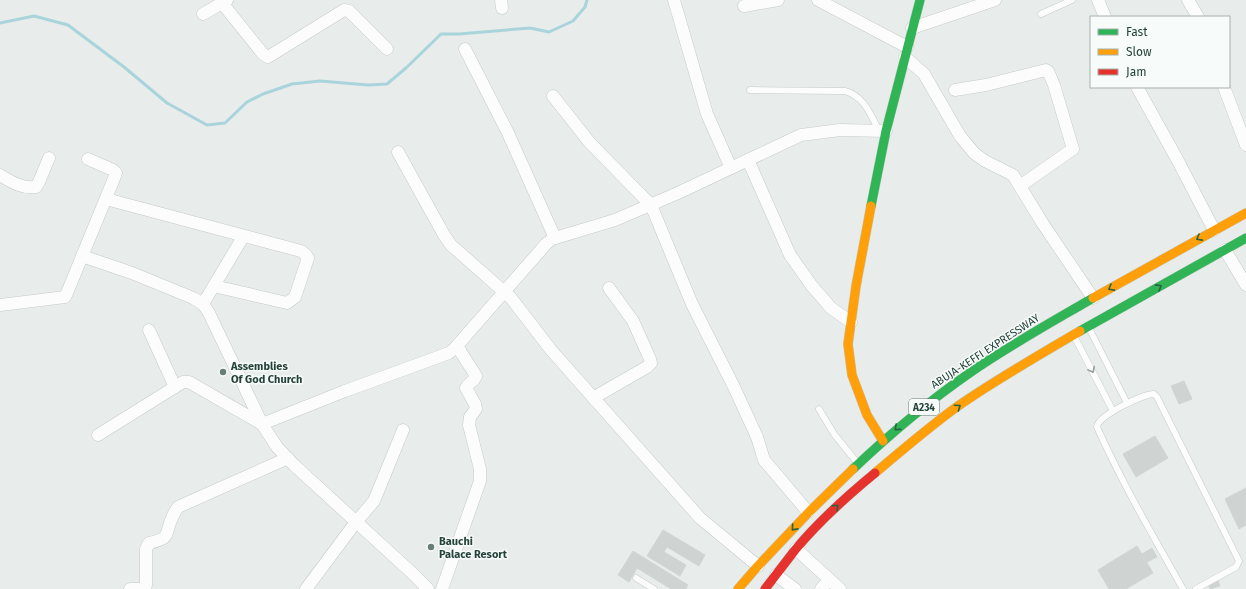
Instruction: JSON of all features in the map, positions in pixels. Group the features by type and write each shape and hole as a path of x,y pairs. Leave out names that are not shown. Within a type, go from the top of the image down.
{"main road":[{"path":"883,441 867,415 852,375 848,344 856,286 883,131 920,0"},
{"name":"ABUJA-KEFFI EXPRESSWAY","path":"738,589 746,585 758,566 808,512 858,463 929,403 962,378 1093,298 1246,213"},
{"name":"A234","path":"765,589 796,549 852,492 921,434 959,406 1074,335 1246,238"}],"street":[{"path":"674,0 707,114 731,168"},
{"path":"744,6 778,0"},
{"path":"818,0 906,52 924,74 960,136 974,153 984,161 1013,175 1043,224 1093,298"},
{"path":"912,28 995,0"},
{"path":"1098,0 1105,16"},
{"path":"1188,0 1197,16"},
{"path":"203,14 224,1 263,54 268,57 344,10 349,11 387,49"},
{"path":"465,49 508,133 555,238"},
{"path":"955,90 986,85 1046,70 1048,71 1054,85 1073,149 1020,186"},
{"path":"1138,88 1214,230"},
{"path":"1224,88 1246,145"},
{"path":"553,96 590,143 651,205 692,304 734,387 757,437 764,460 808,512"},
{"path":"262,424 345,391 449,353 457,346 546,244 555,238 615,220 651,205 801,135 840,130 883,131"},
{"path":"398,152 444,235 452,245 511,298 551,350 700,518 758,566"},
{"path":"0,175 12,184 32,188 36,187 49,158"},
{"path":"0,305 65,297 116,172 88,159"},
{"path":"748,160 790,255 812,286 831,308 851,322"},
{"path":"106,199 301,251 308,258 295,297 287,303 214,286"},
{"path":"202,304 243,236"},
{"path":"1225,250 1246,285"},
{"path":"82,256 139,276 193,298 202,304 209,313 262,424 277,447 428,589"},
{"path":"593,398 647,367 651,363 633,321 609,288"},
{"path":"149,330 176,387"},
{"path":"442,589 480,481 480,469 469,425 470,417 476,409 475,404 466,388 476,376 457,346"},
{"path":"98,435 183,382 189,382 262,424"},
{"path":"306,589 356,522 374,501 403,430"},
{"path":"130,589 144,589 146,585 146,549 149,543 161,540 165,537 168,532 171,518 178,507 288,458"},
{"path":"796,549 825,584 840,589"},
{"path":"776,575 795,589"}],"lane":[{"path":"1041,14 1072,0"},
{"path":"750,90 845,91 852,93 860,99 883,131"},
{"path":"1088,327 1127,403"},
{"path":"1074,335 1113,411"},
{"path":"1183,589 1110,458 1096,427 1099,421 1113,411 1127,403 1150,394 1154,394 1157,397 1239,561 1236,567 1196,589"},
{"path":"819,409 834,434 858,463"},
{"path":"636,578 654,589"}],"building":[{"path":"1184,381 1192,399 1179,404 1171,386"},
{"path":"1155,436 1168,458 1136,477 1123,454"},
{"path":"1246,488 1246,525 1239,529 1225,499"},
{"path":"663,530 705,555 699,566 667,547 664,552 686,565 680,576 647,556"},
{"path":"1137,546 1153,573 1126,589 1109,589 1098,570"},
{"path":"1152,548 1157,557 1147,562 1142,554"},
{"path":"633,551 688,585 686,589 671,589 637,568 629,582 618,575"},
{"path":"1218,580 1220,586 1210,589 1208,584"}],"waterway":[{"path":"0,23 34,16 68,25 124,67 167,103 207,125 225,123 247,102 263,94 292,84 320,81 368,85 387,84 441,34 459,34 530,28 549,32 573,21 585,7 587,0"}],"traffic: fast":[{"path":"871,206 886,131 920,0"},
{"path":"1080,331 1246,238"},
{"path":"853,469 910,418 955,383 1001,352 1093,298"}],"traffic: slow":[{"path":"871,206 856,286 848,344 852,375 867,415 883,441"},
{"path":"1093,298 1246,213"},
{"path":"875,473 926,430 958,406 1080,331"},
{"path":"738,589 810,511 853,469"}],"traffic: jam":[{"path":"765,589 795,550 823,519 875,473"}],"place":[{"name":"Assemblies Of God Church","path":"223,372"},
{"name":"Bauchi Palace Resort","path":"431,547"}]}
